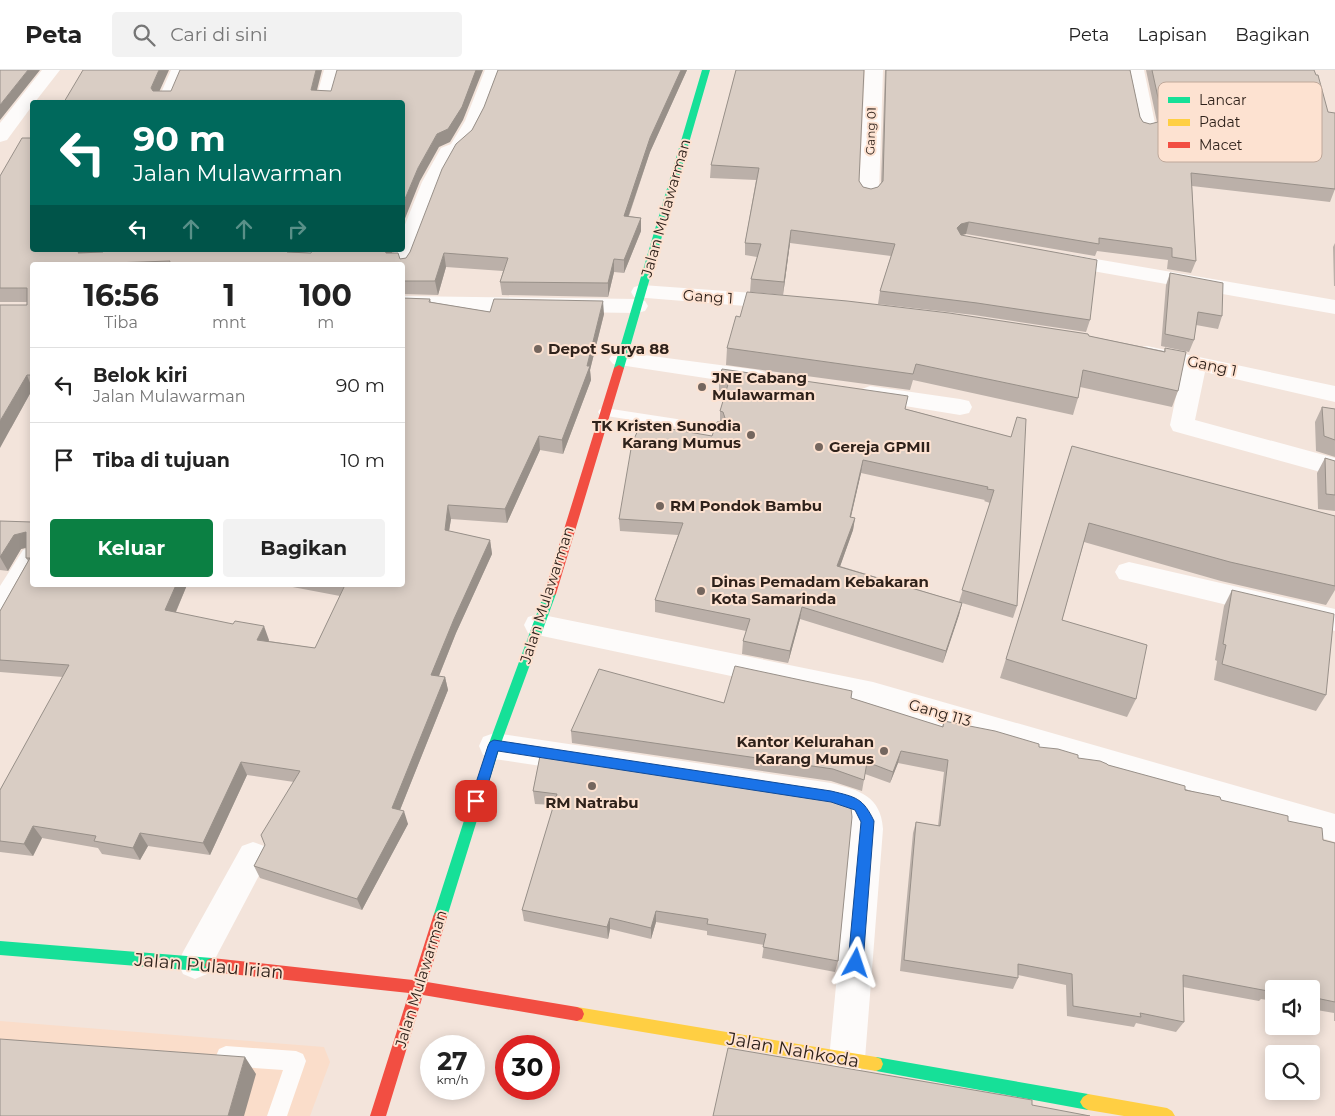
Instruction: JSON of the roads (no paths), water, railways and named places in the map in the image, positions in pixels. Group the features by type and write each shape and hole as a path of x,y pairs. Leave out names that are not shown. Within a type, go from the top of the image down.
{"street":[{"path":"0,136 51,70"},
{"path":"167,100 180,70"},
{"path":"325,100 333,70"},
{"name":"Jalan Mulawarman","path":"378,1116 494,746 538,625 605,412 640,299 706,70"},
{"name":"Gang 01","path":"869,193 874,70"},
{"path":"1135,70 1147,128"},
{"path":"401,262 432,182 448,152 458,148 474,121 492,73"},
{"path":"1044,256 1335,307"},
{"name":"Gang 1","path":"405,303 640,299 802,303"},
{"name":"Gang 1","path":"1130,350 1195,362 1335,394"},
{"path":"621,358 776,380"},
{"path":"1195,362 1182,426 1335,467"},
{"path":"844,390 960,407"},
{"path":"0,609 30,560"},
{"path":"1129,572 1335,620"},
{"name":"Gang 113","path":"538,625 873,694 1335,828"},
{"path":"494,746 831,796 851,801 859,806 867,818 867,829 847,1059"},
{"path":"195,963 253,856"},
{"name":"Jalan Pulau Irian","path":"0,948 195,963 418,987"},
{"name":"Jalan Nahkoda","path":"418,987 847,1059 1167,1116"}],"lane":[{"path":"605,412 716,429"},
{"path":"207,1055 296,1062 277,1116"}],"place":[{"name":"Depot Surya 88","path":"538,349"},
{"name":"JNE Cabang Mulawarman","path":"702,387"},
{"name":"TK Kristen Sunodia Karang Mumus","path":"751,435"},
{"name":"Gereja GPMII","path":"819,447"},
{"name":"RM Pondok Bambu","path":"660,506"},
{"name":"Dinas Pemadam Kebakaran Kota Samarinda","path":"701,591"},
{"name":"Kantor Kelurahan Karang Mumus","path":"884,751"},
{"name":"RM Natrabu","path":"592,786"}]}
